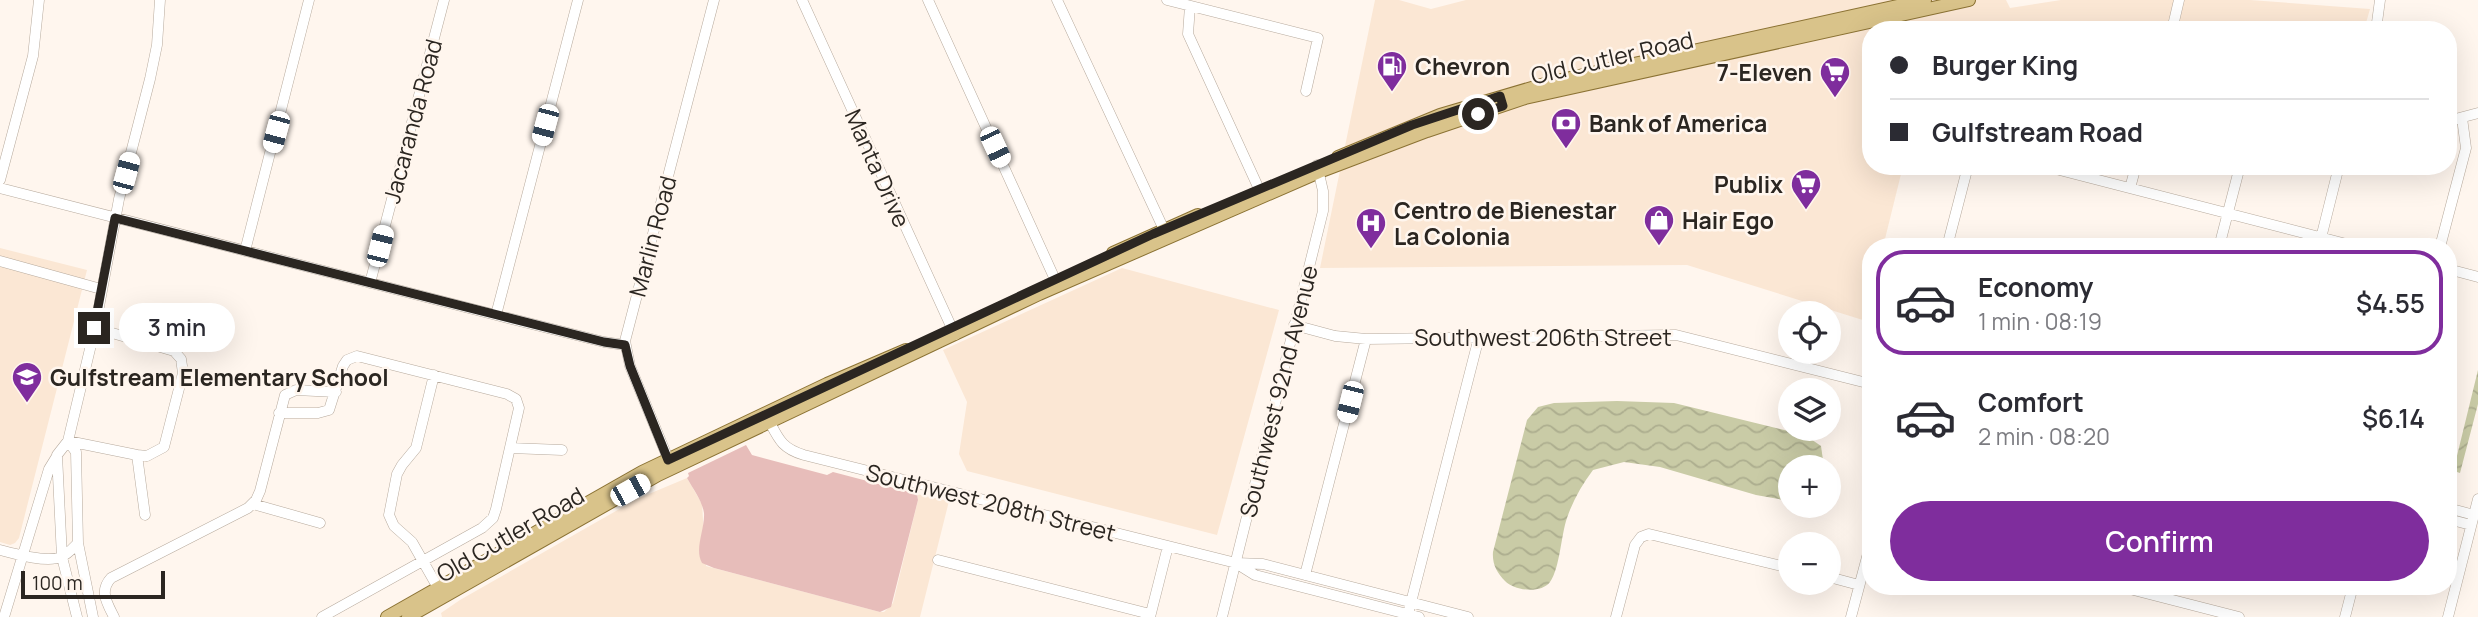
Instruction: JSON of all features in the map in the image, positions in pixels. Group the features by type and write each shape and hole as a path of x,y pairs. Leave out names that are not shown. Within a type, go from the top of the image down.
{"main road":[{"name":"Old Cutler Road","path":"1898,11 1925,0"},
{"name":"Old Cutler Road","path":"1502,101 1596,82 1777,37 1898,11 1969,0"},
{"name":"Old Cutler Road","path":"1165,234 1318,169 1412,125 1610,68 1713,51"},
{"path":"1596,82 1610,68"},
{"name":"Old Cutler Road","path":"408,617 441,593 622,483 670,464 1259,189 1318,169"},
{"name":"Old Cutler Road","path":"387,617 441,593"}],"street":[{"path":"0,180 35,43 39,0"},
{"path":"4,617 49,468 68,441 94,328 115,218 152,71 160,0"},
{"path":"245,251 309,0"},
{"name":"Jacaranda Road","path":"370,283 444,0"},
{"path":"496,315 578,0"},
{"name":"Marlin Road","path":"670,464 630,366 625,345 714,0"},
{"name":"Manta Drive","path":"802,0 953,332"},
{"path":"928,0 1057,283"},
{"path":"1057,0 1165,234"},
{"path":"1167,0 1318,38 1306,91"},
{"path":"2174,21 2179,0"},
{"path":"2377,21 2380,0"},
{"path":"1189,6 1188,34 1259,189"},
{"path":"2457,119 2478,113"},
{"path":"2442,238 2466,148 2462,118"},
{"name":"Southwest 92nd Avenue","path":"1223,617 1323,211 1324,197 1318,169"},
{"path":"1949,238 1966,175"},
{"path":"2079,175 2321,238 2337,175"},
{"path":"2130,188 2134,175"},
{"path":"2221,238 2238,175"},
{"path":"0,188 496,315 625,345"},
{"path":"0,261 101,289"},
{"path":"2457,271 2478,277"},
{"name":"Southwest 206th Street","path":"1294,325 1335,336 1366,339 1676,335 1862,382"},
{"path":"68,441 147,456 164,447 183,373 181,359 174,351 94,328"},
{"path":"1408,614 1479,337"},
{"path":"1305,575 1366,339"},
{"path":"279,413 326,411 331,406 345,362 357,356 507,394 516,399 519,412 492,518 482,528 322,617"},
{"path":"434,375 416,448 400,468 389,512 391,524 410,539 441,593"},
{"path":"114,617 105,597 105,585 111,578 253,504 260,491 283,397 290,391 336,392"},
{"name":"Southwest 208th Street","path":"768,418 783,446 791,451 1236,563 1263,564 1468,617"},
{"path":"68,441 76,452 78,543 93,617"},
{"path":"510,448 562,450"},
{"path":"57,455 62,557 77,617"},
{"path":"137,455 145,515"},
{"path":"2457,582 2478,499"},
{"path":"253,504 320,523"},
{"path":"2457,512 2473,520"},
{"path":"2457,519 2473,520"},
{"path":"1616,617 1634,547 1639,539 1647,534 1778,565"},
{"path":"0,550 54,559 62,557 78,543"},
{"path":"939,559 1150,615 1168,546"},
{"name":"Southwest 208th Street","path":"1236,563 1255,575 1419,617"},
{"path":"1851,617 1862,574"},
{"path":"1841,581 1859,585"},
{"path":"2153,595 2239,617"},
{"path":"2345,617 2351,595"},
{"path":"2448,617 2454,595"}],"shaded area":[{"path":"1375,0 1399,0 1431,9 1466,0 2006,0 2010,8 2061,0 2250,0 2370,9 2367,21 1862,21 1862,175 1901,175 1885,238 1862,238 1862,320 1841,313 1841,301 1802,301 1687,265 1320,268"},
{"name":"Gulfstream Elementary School","path":"0,248 87,270 19,538 10,545 0,542"},
{"path":"1122,268 1279,310 1217,535 967,471 959,454 967,402 943,350"},
{"path":"746,445 752,455 827,475 833,472 917,494 918,500 891,607 880,612 702,563 699,545 704,513 687,478 688,473"},
{"path":"687,478 702,504 706,566 880,612 884,612 893,603 918,500 917,494 949,501 920,617 442,617 441,613 460,600 637,499"}],"water":[{"path":"2478,370 2478,404 2460,473 2457,472 2457,456"},
{"path":"1554,403 1674,403 1778,428 1778,441 1814,441 1821,446 1822,455 1778,455 1778,499 1660,467 1624,462 1593,470 1569,511 1556,568 1550,582 1534,590 1521,589 1502,578 1493,560 1493,552 1527,420 1538,407"}],"place":[{"name":"Chevron","path":"1392,93"},
{"name":"7-Eleven","path":"1835,99"},
{"name":"Bank of America","path":"1566,150"},
{"name":"Publix","path":"1806,211"},
{"name":"Hair Ego","path":"1659,247"},
{"name":"Centro de Bienestar La Colonia","path":"1371,250"},
{"name":"Gulfstream Elementary School","path":"27,404"}],"route":[{"path":"94,328 115,218 604,342 625,345 630,366 668,460 1153,234 1412,125 1500,96 1503,106 1478,114"}]}
